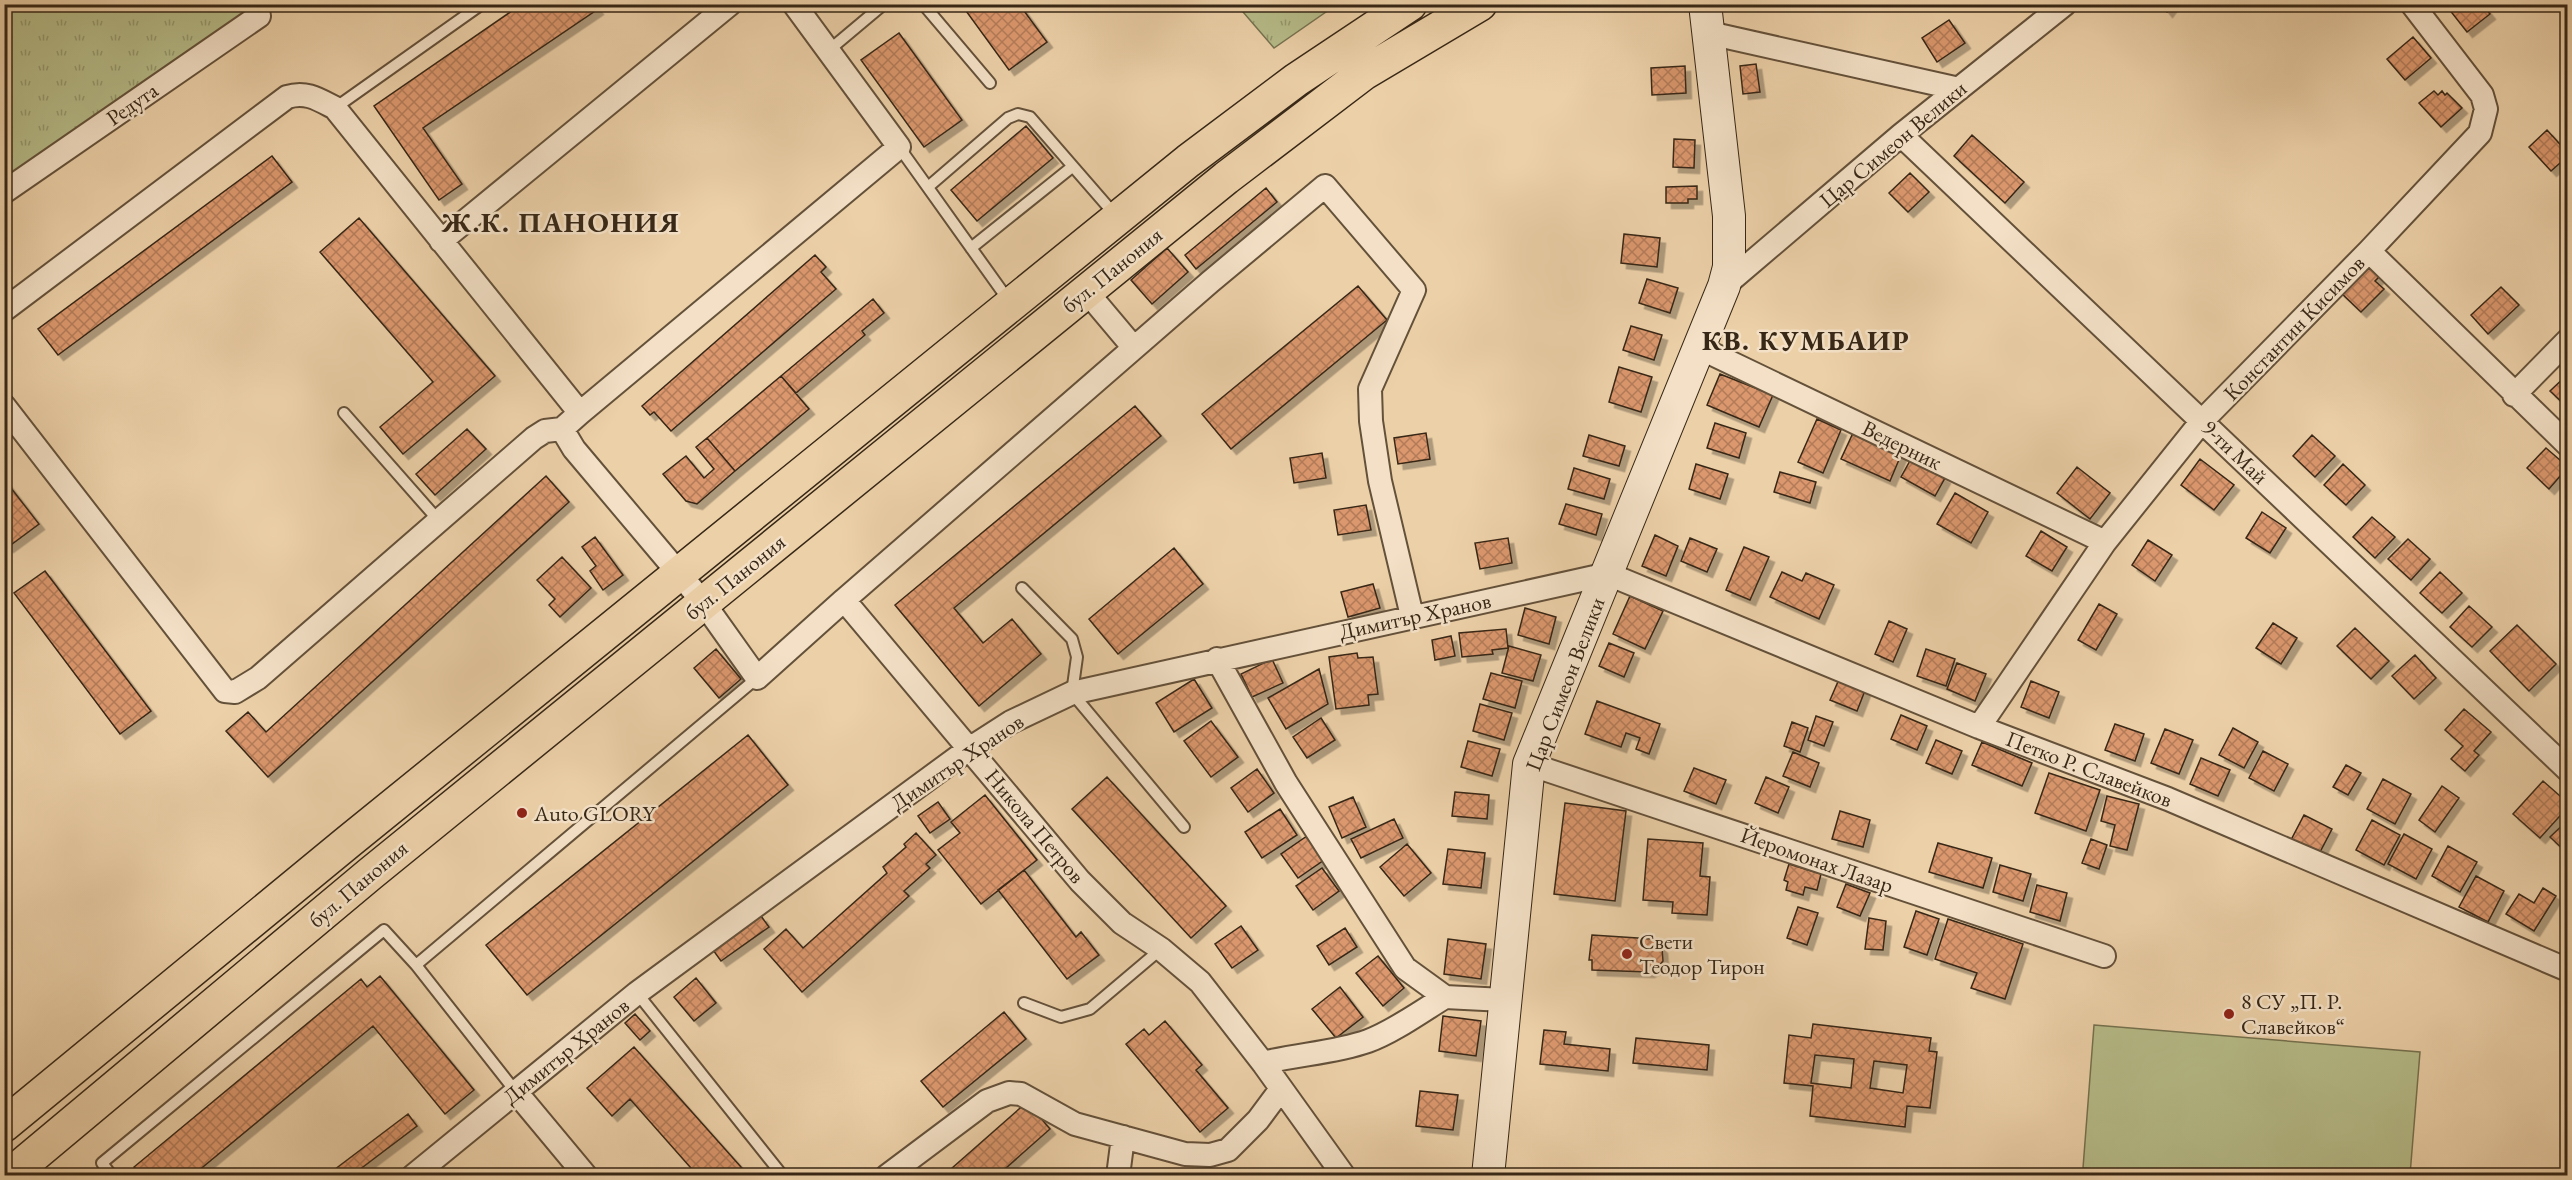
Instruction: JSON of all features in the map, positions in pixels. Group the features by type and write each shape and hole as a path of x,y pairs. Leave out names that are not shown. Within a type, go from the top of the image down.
{"main road":[{"name":"бул. Панония","path":"4,1125 678,573 1188,161 1296,80 1410,4"},
{"name":"бул. Панония","path":"9,1176 370,874 1226,178 1364,74 1480,4"},
{"name":"Цар Симеон Велики","path":"1488,1176 1504,1000 1530,764 1700,348 1729,267 1729,216 1707,19"}],"street":[{"path":"441,241 730,4"},
{"path":"4,406 225,691 235,692 258,678 534,438 545,431 562,429 899,147 794,4"},
{"name":"Цар Симеон Велики","path":"1724,286 1901,135 2065,4"},
{"name":"Константин Кисимов","path":"1979,727 2105,542 2202,421 2369,251 2480,133 2486,109 2482,95 2412,4"},
{"name":"Редута","path":"4,192 259,16"},
{"path":"1707,19 1959,89"},
{"path":"4,310 287,97 298,93 335,108 580,412"},
{"name":"9-ти Май","path":"1901,135 2568,770"},
{"path":"562,429 574,448 703,602 757,678 1134,348 1324,186 1414,290 1370,389 1371,421 1380,481 1412,616"},
{"path":"2369,251 2514,395 2568,445"},
{"path":"1086,291 1134,348"},
{"path":"2514,395 2568,340"},
{"name":"Ведерник","path":"1700,348 2105,542"},
{"name":"Димитър Хранов","path":"413,1176 638,993 969,749 1011,722 1072,693 1608,574"},
{"name":"Петко Р. Славейков","path":"1608,574 1979,727 2168,799 2568,970"},
{"name":"Никола Петров","path":"844,600 1080,881 1122,922 1161,949 1200,982 1263,1063 1344,1176"},
{"path":"1217,659 1286,783 1405,968 1445,997"},
{"name":"Йеромонах Лазар","path":"1530,764 2104,956"},
{"path":"1263,1063 1290,1056 1326,1053 1370,1040 1445,997 1504,1000"},
{"path":"887,1176 987,1101 1009,1093 1021,1094 1075,1124 1185,1154 1210,1155 1228,1150 1258,1120 1281,1089"},
{"path":"516,1092 586,1176"},
{"path":"1119,1176 1123,1137"}],"lane":[{"path":"335,108 482,4"},
{"path":"828,51 884,4"},
{"path":"924,4 990,83"},
{"path":"928,187 1008,118 1018,114 1030,117 1118,218"},
{"path":"899,147 1011,304"},
{"path":"971,248 1072,167"},
{"path":"344,413 439,521"},
{"path":"1022,588 1072,639 1077,657 1072,693 1184,828"},
{"path":"416,965 757,678"},
{"path":"112,1176 102,1163 384,930 416,965 516,1092"},
{"path":"1024,1003 1061,1017 1090,1009 1161,949"},
{"path":"638,993 783,1176"}],"green space":[{"path":"5,5 278,5 5,192"},
{"path":"1237,5 1336,5 1274,48"},
{"path":"2094,1025 2420,1052 2410,1175 2175,1176 2083,1168"}],"building":[{"path":"522,4 594,4 598,9 423,128 462,184 439,200 374,106"},
{"path":"961,4 1019,4 1047,42 1009,70"},
{"path":"2161,4 2173,4 2167,12"},
{"path":"2445,4 2482,4 2490,14 2467,32"},
{"path":"1949,20 1965,43 1937,62 1922,38"},
{"path":"899,33 962,120 924,147 861,60"},
{"path":"2413,37 2431,58 2405,80 2387,59"},
{"path":"1756,64 1760,92 1743,94 1740,66"},
{"path":"1685,66 1686,93 1652,95 1651,68"},
{"path":"2434,91 2438,95 2442,91 2445,95 2447,93 2462,108 2441,127 2419,103"},
{"path":"1026,126 1053,158 977,221 951,190"},
{"path":"2547,130 2568,153 2568,156 2551,171 2529,147"},
{"path":"1972,135 2024,182 2005,203 1954,156"},
{"path":"1674,139 1695,140 1694,168 1673,167"},
{"path":"272,156 292,182 58,355 38,329"},
{"path":"1910,173 1929,192 1908,212 1889,193"},
{"path":"1697,186 1697,199 1688,199 1688,203 1666,203 1666,187"},
{"path":"1266,188 1277,202 1196,269 1185,255"},
{"path":"359,218 495,376 403,454 380,427 433,382 320,252"},
{"path":"1624,234 1660,238 1657,267 1621,263"},
{"path":"1167,248 1188,272 1152,304 1131,280"},
{"path":"815,255 826,267 821,272 836,289 671,431 654,412 650,415 642,406"},
{"path":"2366,264 2379,277 2375,281 2384,289 2361,312 2339,291"},
{"path":"1647,279 1678,288 1670,313 1639,303"},
{"path":"1358,286 1387,320 1231,449 1202,414"},
{"path":"2501,287 2519,305 2488,334 2471,315"},
{"path":"873,299 884,313 862,331 865,335 796,393 781,376"},
{"path":"1631,326 1662,335 1654,360 1623,350"},
{"path":"1619,367 1652,377 1641,412 1609,402"},
{"path":"1720,374 1773,395 1759,427 1707,405"},
{"path":"2568,374 2568,408 2550,391"},
{"path":"781,376 809,409 735,471 707,438"},
{"path":"1135,406 1161,436 954,608 983,643 1012,619 1041,654 979,706 895,605"},
{"path":"1817,419 1841,430 1823,473 1798,462"},
{"path":"1715,423 1746,433 1739,458 1707,448"},
{"path":"467,429 486,449 435,495 416,474"},
{"path":"1426,433 1430,459 1398,464 1394,438"},
{"path":"1853,433 1901,455 1890,481 1841,459"},
{"path":"1589,435 1625,446 1619,466 1583,456"},
{"path":"2312,435 2335,456 2315,477 2293,456"},
{"path":"707,438 735,471 697,504 686,501 663,474 686,456 704,478 714,469 696,447"},
{"path":"2546,448 2568,467 2549,489 2527,468"},
{"path":"1322,453 1326,478 1294,483 1290,458"},
{"path":"1911,459 1945,478 1935,496 1901,477"},
{"path":"2200,459 2234,485 2214,510 2181,485"},
{"path":"1696,464 1728,474 1720,499 1689,489"},
{"path":"2343,464 2365,485 2346,505 2324,485"},
{"path":"2077,467 2110,493 2090,519 2057,493"},
{"path":"1574,468 1610,479 1604,499 1568,489"},
{"path":"1780,472 1816,482 1810,503 1774,492"},
{"path":"546,476 569,502 268,777 226,731 248,712 266,732"},
{"path":"4,479 39,524 8,547 4,543"},
{"path":"1955,493 1988,512 1971,543 1937,524"},
{"path":"1566,504 1602,514 1596,535 1559,524"},
{"path":"1366,505 1371,530 1338,535 1334,510"},
{"path":"2262,512 2286,528 2270,553 2246,538"},
{"path":"2372,517 2395,537 2375,558 2353,537"},
{"path":"2041,531 2067,547 2052,571 2026,556"},
{"path":"1655,535 1678,546 1666,576 1642,566"},
{"path":"595,537 623,575 603,590 590,571 596,566 582,547"},
{"path":"1508,538 1512,563 1480,569 1475,543"},
{"path":"1690,538 1717,549 1707,572 1681,561"},
{"path":"2408,539 2430,559 2411,580 2388,559"},
{"path":"2148,540 2172,555 2155,581 2132,565"},
{"path":"1744,547 1769,557 1750,600 1726,590"},
{"path":"1174,548 1203,584 1118,654 1089,619"},
{"path":"562,557 591,588 560,617 549,605 555,599 537,580"},
{"path":"45,571 151,711 120,734 14,593"},
{"path":"1782,572 1802,581 1806,573 1834,585 1819,619 1770,597"},
{"path":"2440,572 2462,593 2442,613 2420,593"},
{"path":"1373,584 1380,608 1348,617 1341,592"},
{"path":"1630,596 1663,611 1645,649 1613,634"},
{"path":"2099,604 2117,614 2096,650 2078,640"},
{"path":"2469,606 2492,627 2472,647 2450,627"},
{"path":"1525,608 1556,617 1549,644 1518,635"},
{"path":"1889,621 1907,629 1893,662 1875,654"},
{"path":"2273,623 2297,638 2281,664 2256,648"},
{"path":"2517,625 2556,664 2529,691 2490,651"},
{"path":"2355,628 2389,661 2371,679 2337,646"},
{"path":"1506,629 1508,648 1492,650 1493,654 1462,657 1459,633"},
{"path":"1451,636 1455,656 1435,660 1432,640"},
{"path":"1609,643 1634,653 1624,677 1599,666"},
{"path":"1509,646 1541,655 1533,681 1502,673"},
{"path":"716,649 741,679 719,698 694,668"},
{"path":"1926,649 1955,659 1946,686 1917,676"},
{"path":"1357,653 1358,658 1373,657 1378,694 1368,695 1369,705 1336,709 1329,657"},
{"path":"2415,655 2436,678 2414,699 2392,676"},
{"path":"1272,659 1283,683 1252,697 1241,674"},
{"path":"1957,663 1986,674 1975,701 1947,689"},
{"path":"1319,669 1328,704 1286,729 1268,698"},
{"path":"1491,673 1522,681 1515,708 1483,699"},
{"path":"1840,677 1866,688 1857,711 1830,700"},
{"path":"1194,679 1212,708 1174,732 1156,703"},
{"path":"2031,681 2059,692 2049,718 2021,707"},
{"path":"1597,701 1660,724 1649,754 1636,749 1640,738 1626,733 1621,747 1585,734"},
{"path":"1480,704 1512,713 1504,740 1473,731"},
{"path":"2464,709 2491,732 2474,751 2479,755 2465,771 2451,759 2463,746 2445,730"},
{"path":"1901,715 1927,726 1917,750 1891,739"},
{"path":"1816,716 1833,722 1824,746 1808,740"},
{"path":"1321,718 1335,740 1307,758 1293,737"},
{"path":"1211,721 1238,757 1211,777 1184,741"},
{"path":"1792,722 1808,728 1800,752 1784,746"},
{"path":"2115,724 2144,734 2135,761 2105,750"},
{"path":"2233,728 2258,742 2244,768 2219,755"},
{"path":"2165,729 2193,740 2179,774 2151,763"},
{"path":"748,735 788,785 527,995 486,945"},
{"path":"1936,740 1962,751 1952,774 1926,763"},
{"path":"1468,741 1500,749 1492,776 1461,767"},
{"path":"1982,742 2032,763 2022,786 1972,765"},
{"path":"2263,751 2288,764 2274,791 2249,778"},
{"path":"1793,752 1819,763 1810,787 1783,776"},
{"path":"2201,758 2230,770 2218,796 2190,784"},
{"path":"2346,765 2361,773 2348,795 2333,787"},
{"path":"1694,768 1726,780 1716,804 1684,791"},
{"path":"1257,769 1274,793 1248,812 1231,788"},
{"path":"2049,773 2100,790 2086,831 2035,813"},
{"path":"1107,777 1226,906 1191,938 1072,809"},
{"path":"1766,777 1789,787 1778,813 1755,803"},
{"path":"2383,779 2411,794 2395,824 2367,809"},
{"path":"2543,781 2568,803 2568,807 2540,838 2513,814"},
{"path":"2442,786 2459,798 2435,832 2419,820"},
{"path":"1455,792 1489,795 1487,819 1452,816"},
{"path":"985,795 1037,860 981,904 938,850 960,833 951,822"},
{"path":"2107,796 2139,804 2127,850 2110,846 2115,825 2101,821"},
{"path":"1353,797 1366,827 1342,838 1329,807"},
{"path":"938,802 950,819 930,833 918,816"},
{"path":"1565,803 1626,811 1615,901 1554,894"},
{"path":"1280,809 1297,835 1262,858 1245,832"},
{"path":"1840,811 1870,820 1863,847 1832,839"},
{"path":"2304,815 2332,829 2319,854 2291,840"},
{"path":"1394,819 1403,838 1361,858 1351,839"},
{"path":"2372,820 2400,835 2384,865 2356,850"},
{"path":"2568,820 2568,854 2550,837"},
{"path":"916,833 936,855 926,864 930,868 904,891 909,896 802,992 764,949 786,929 803,948 887,873 883,867 906,847 904,844"},
{"path":"2404,834 2432,849 2416,879 2388,864"},
{"path":"1307,836 1324,860 1298,878 1281,854"},
{"path":"1648,839 1703,843 1700,876 1710,877 1707,915 1672,913 1673,902 1643,900"},
{"path":"2091,839 2107,845 2099,869 2082,863"},
{"path":"1938,843 1992,858 1983,888 1929,872"},
{"path":"1407,844 1431,873 1404,896 1380,867"},
{"path":"2448,846 2477,862 2460,892 2432,876"},
{"path":"1448,849 1485,853 1481,888 1443,884"},
{"path":"1789,864 1821,874 1817,890 1805,887 1803,895 1786,890 1788,882 1784,880"},
{"path":"2000,865 2031,874 2023,901 1993,892"},
{"path":"1322,868 1339,891 1313,910 1296,886"},
{"path":"1024,870 1076,937 1081,932 1099,955 1067,979 998,890"},
{"path":"2476,876 2504,891 2488,922 2459,907"},
{"path":"1846,884 1870,893 1860,916 1837,907"},
{"path":"2037,885 2067,893 2060,921 2030,912"},
{"path":"2543,888 2556,896 2534,931 2506,914 2519,894 2534,903"},
{"path":"1798,907 1818,913 1807,945 1787,938"},
{"path":"1916,911 1939,919 1927,955 1904,947"},
{"path":"761,916 769,927 721,961 713,950"},
{"path":"1869,918 1886,921 1883,950 1865,949"},
{"path":"1948,919 2023,944 2005,999 1971,988 1977,973 1935,959"},
{"path":"1241,926 1258,950 1232,968 1215,944"},
{"path":"1345,928 1357,947 1329,965 1317,946"},
{"name":"Свети Теодор Тирон","path":"1592,935 1653,939 1662,948 1663,961 1649,972 1592,970 1592,960 1589,960"},
{"path":"1448,939 1486,944 1481,979 1444,974"},
{"path":"1378,956 1404,988 1383,1006 1356,973"},
{"path":"380,976 474,1090 445,1114 373,1026 192,1176 141,1176 134,1167 361,979 367,987"},
{"path":"696,978 716,1003 694,1021 674,997"},
{"path":"1340,987 1363,1017 1336,1038 1312,1009"},
{"path":"1004,1012 1026,1039 943,1107 921,1081"},
{"path":"635,1014 650,1031 640,1040 625,1023"},
{"path":"1443,1016 1481,1021 1476,1056 1439,1051"},
{"path":"1165,1021 1202,1065 1196,1070 1228,1108 1200,1132 1126,1044 1144,1029 1149,1035"},
{"path":"1813,1024 1931,1038 1929,1051 1937,1052 1930,1108 1907,1106 1905,1127 1810,1116 1813,1086 1784,1083 1789,1035 1811,1038","holes":["1815,1055 1854,1059 1851,1088 1811,1083","1874,1061 1907,1065 1903,1093 1870,1088"]},
{"path":"1544,1030 1566,1032 1564,1044 1610,1049 1608,1071 1540,1064"},
{"path":"1636,1038 1709,1045 1707,1070 1633,1063"},
{"path":"634,1047 749,1176 698,1176 630,1099 612,1116 587,1088"},
{"path":"1420,1091 1458,1095 1453,1130 1416,1126"},
{"path":"1027,1102 1050,1129 997,1176 943,1176"},
{"path":"408,1114 417,1126 351,1176 326,1176"}],"place":[{"name":"Auto GLORY","path":"522,813"},
{"name":"Свети Теодор Тирон","path":"1627,954"},
{"name":"8 СУ „П. Р. Славейков“","path":"2229,1014"}],"district":[{"name":"Ж.К. ПАНОНИЯ","path":"561,222"},
{"name":"КВ. КУМБАИР","path":"1806,340"}]}
